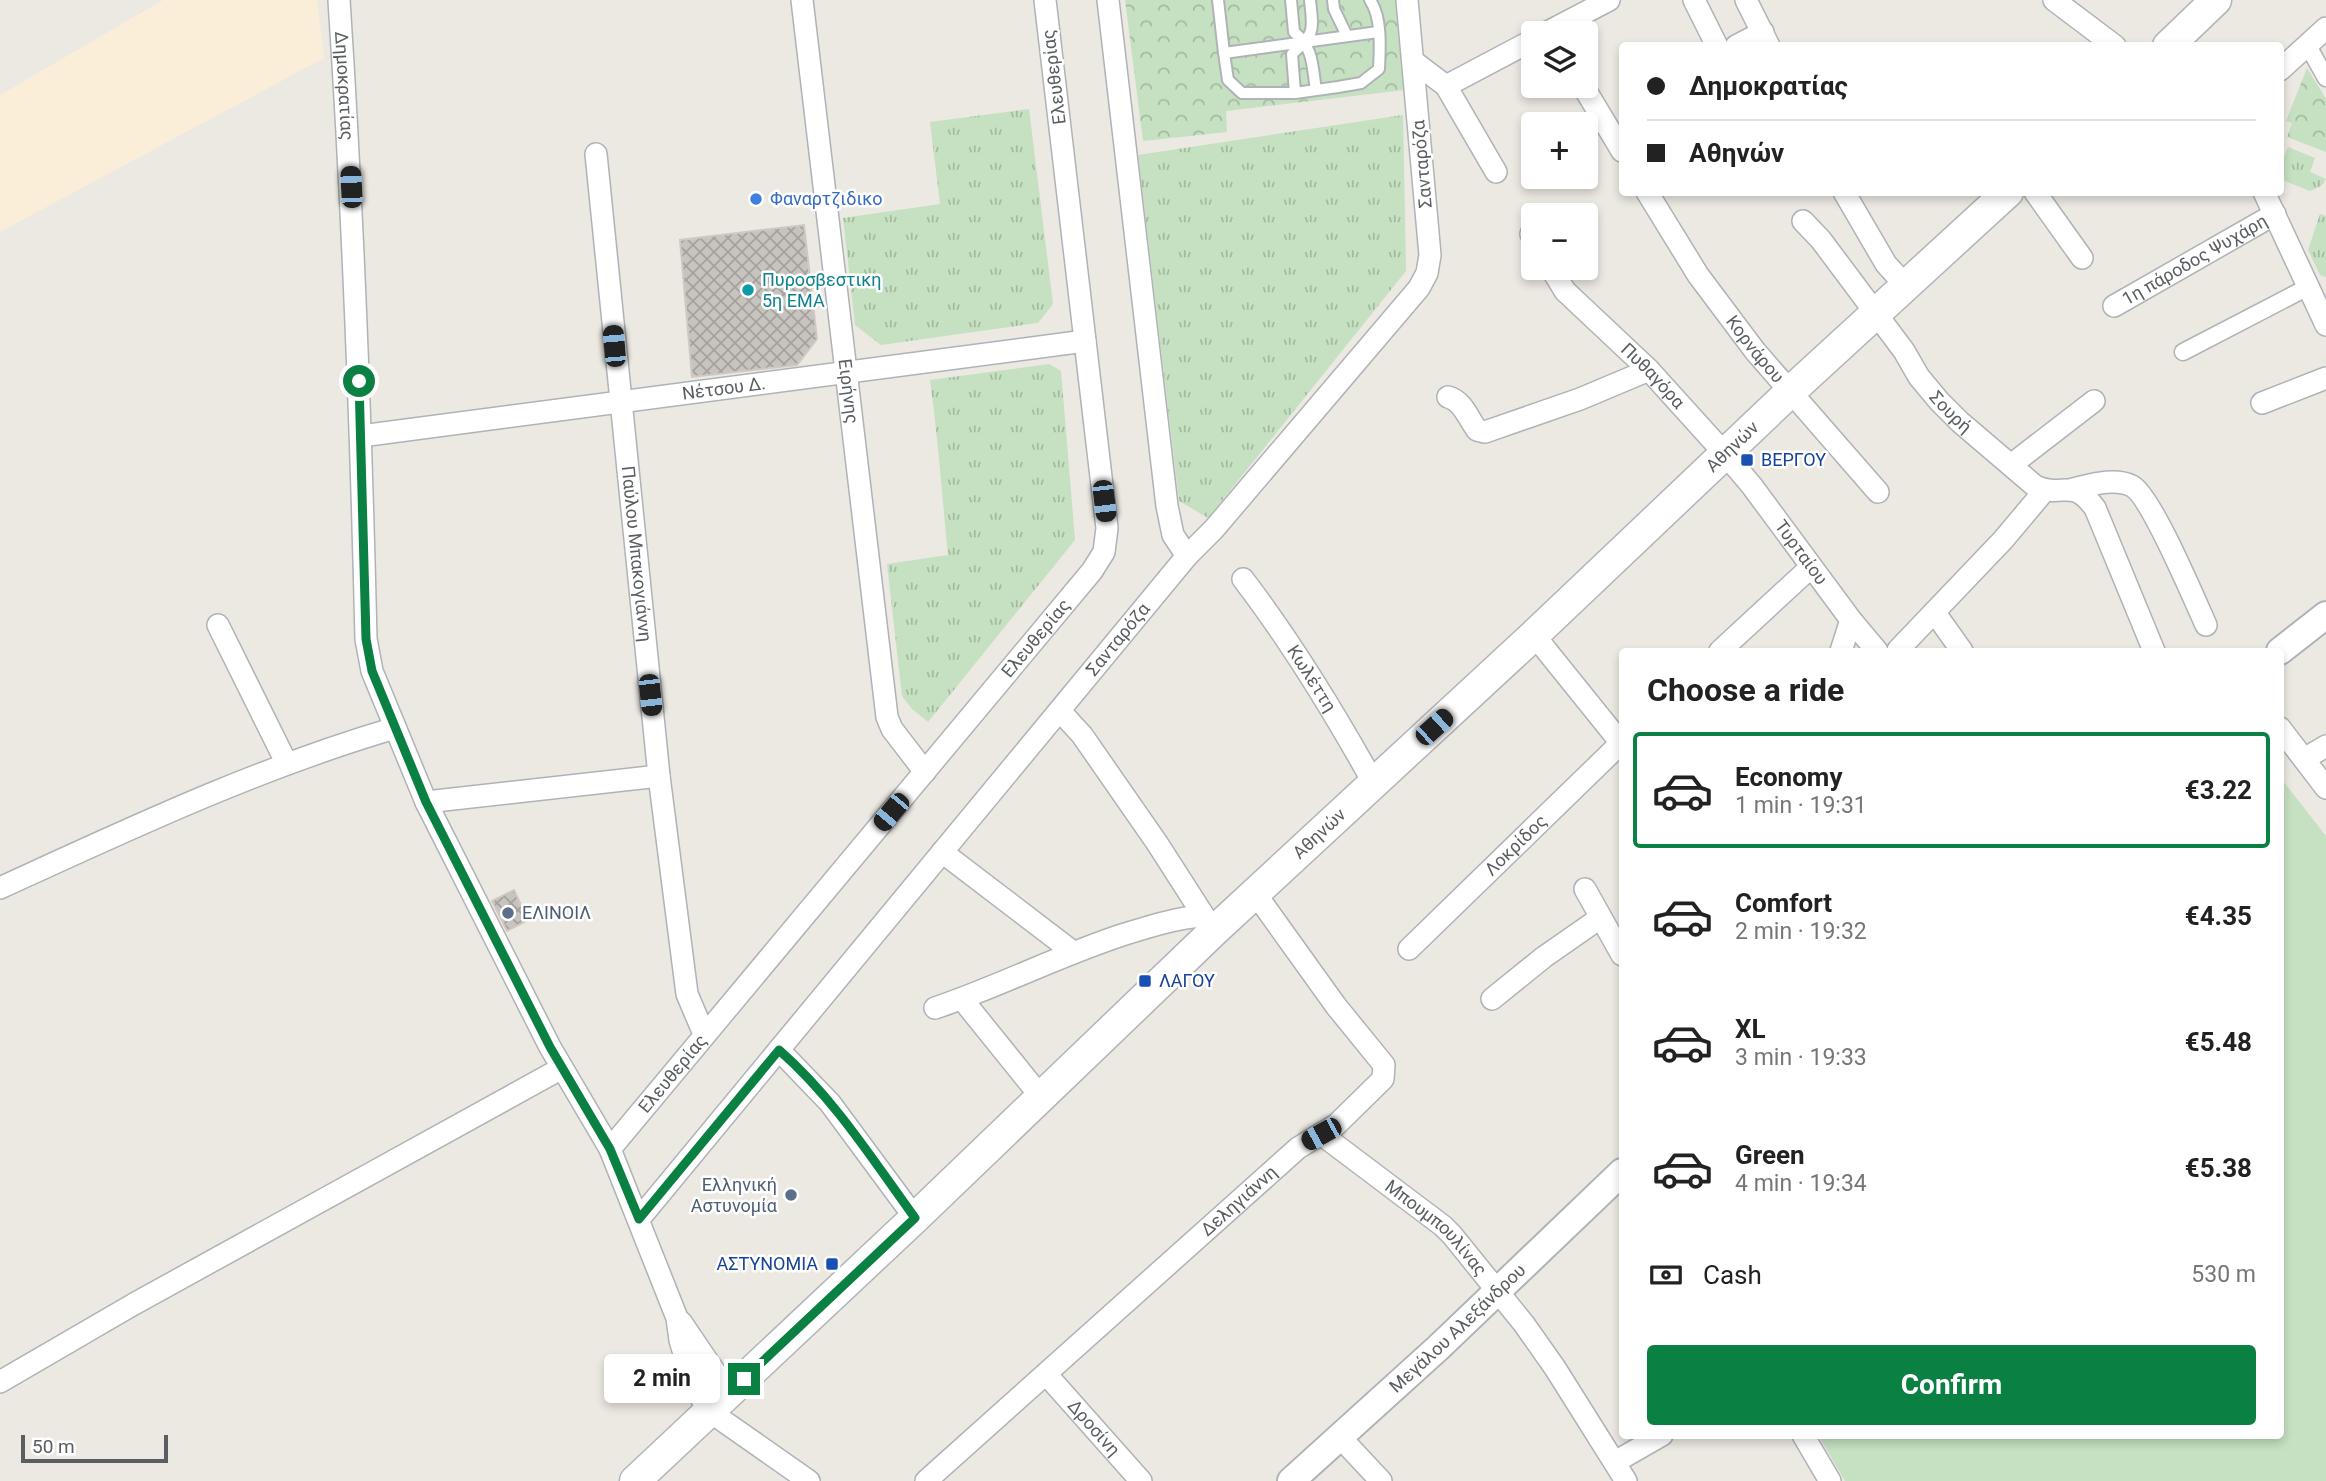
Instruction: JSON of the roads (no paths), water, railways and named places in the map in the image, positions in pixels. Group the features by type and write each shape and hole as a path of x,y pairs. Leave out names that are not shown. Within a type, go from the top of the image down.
{"main road":[{"path":"2173,42 2216,0"},
{"name":"Αθηνών","path":"635,1481 1041,1097 1209,924 1255,893 1534,635 1905,285 1992,198"}],"street":[{"name":"Δημοκρατίας","path":"339,0 350,173 361,436 366,647 372,671 426,802 562,1068 610,1149 677,1318 680,1340 697,1391 719,1401"},
{"name":"Ειρήνης","path":"802,0 887,717 892,729 925,772"},
{"name":"Ελευθερίας","path":"610,1149 1092,571 1104,552 1107,528 1045,0"},
{"path":"1108,0 1167,506 1173,535 1187,556"},
{"name":"Σανταρόζα","path":"639,1219 1187,556 1223,518 1419,288 1427,273 1430,254 1407,0"},
{"path":"1569,21 1609,0"},
{"path":"1694,0 1715,42"},
{"path":"1746,0 1766,38"},
{"path":"2054,0 2110,42"},
{"path":"2284,67 2326,28"},
{"path":"1446,86 1521,46"},
{"path":"2308,46 2326,78"},
{"path":"1413,61 1446,86 1496,172"},
{"path":"1590,98 1619,146"},
{"name":"Παύλου Μπακογιάννη","path":"596,154 659,776 687,994 704,1034"},
{"name":"Κορνάρου","path":"1649,196 1698,275 1755,351 1878,492"},
{"path":"1846,196 1886,264 1905,285"},
{"path":"2038,196 2082,258"},
{"path":"2266,196 2326,325"},
{"name":"1η πάροδος Ψυχάρη","path":"2115,306 2275,214"},
{"name":"Σουρή","path":"1803,221 1821,240 1876,312 1919,377 1939,401 2035,486 2045,490"},
{"name":"Πυθαγόρα","path":"1558,280 1564,291 1649,369 1724,454"},
{"path":"2183,352 2308,287"},
{"name":"Νέτσου Δ.","path":"361,436 1085,341"},
{"path":"1448,397 1460,404 1477,430 1485,432 1580,399 1649,369"},
{"path":"2262,403 2326,379"},
{"path":"2011,465 2094,401"},
{"name":"Τυρταίου","path":"1724,454 1818,564 1851,620 1873,646"},
{"path":"1900,648 2003,540 2045,490 2073,489 2102,483 2133,486 2143,497 2206,625"},
{"path":"2073,489 2085,495 2095,508 2153,648"},
{"path":"1723,648 1818,564 1859,613 1873,646"},
{"name":"Κωλέττη","path":"1243,579 1271,615 1315,682 1373,782"},
{"path":"1935,613 1960,648"},
{"path":"2284,648 2326,615"},
{"path":"1842,648 1851,620"},
{"path":"218,625 287,764"},
{"path":"1534,635 1619,738"},
{"path":"1060,711 1082,735 1209,924"},
{"path":"0,888 287,764 332,746 395,728"},
{"path":"2284,733 2326,788"},
{"name":"Λοκρίδος","path":"1409,949 1619,745"},
{"path":"2304,759 2326,746"},
{"path":"426,802 659,776"},
{"path":"942,852 1073,951"},
{"path":"1585,889 1619,950"},
{"name":"Δεληγιάννη","path":"926,1481 1298,1148 1343,1119 1383,1079 1384,1065 1336,1006 1255,893"},
{"path":"1492,999 1544,957 1600,918"},
{"path":"935,1008 1073,951 1168,921 1209,924"},
{"path":"962,999 1041,1097"},
{"path":"779,1050 830,1103 915,1218"},
{"path":"0,1382 134,1304 562,1068"},
{"name":"Μπουμπουλίνας","path":"1321,1134 1443,1226 1499,1290 1555,1368 1626,1481"},
{"name":"Μεγάλου Αλεξάνδρου","path":"1291,1481 1439,1347 1619,1175"},
{"name":"Δροσίνη","path":"1046,1374 1141,1481"},
{"path":"719,1401 808,1481"},
{"path":"1339,1436 1381,1481"},
{"path":"1615,1462 1655,1439"},
{"path":"1805,1439 1830,1481"}],"lane":[{"path":"1218,0 1228,80 1242,93 1295,93 1361,83 1373,76 1379,69 1378,32 1375,7 1370,0"},
{"path":"1291,0 1294,32 1306,42 1316,90"},
{"path":"1295,93 1292,54 1306,42 1312,30 1310,0"},
{"path":"1333,0 1334,9 1347,36"},
{"path":"1224,53 1378,32"}],"place":[{"name":"Φαναρτζιδικο","path":"756,199"},
{"name":"Πυροσβεστικη 5η ΕΜΑ","path":"748,290"},
{"name":"ΒΕΡΓΟΥ","path":"1747,460"},
{"name":"ΕΛΙΝΟΙΛ","path":"508,913"},
{"name":"ΛΑΓΟΥ","path":"1145,981"},
{"name":"Ελληνική Αστυνομία","path":"791,1195"},
{"name":"ΑΣΤΥΝΟΜΙΑ","path":"832,1264"}]}
